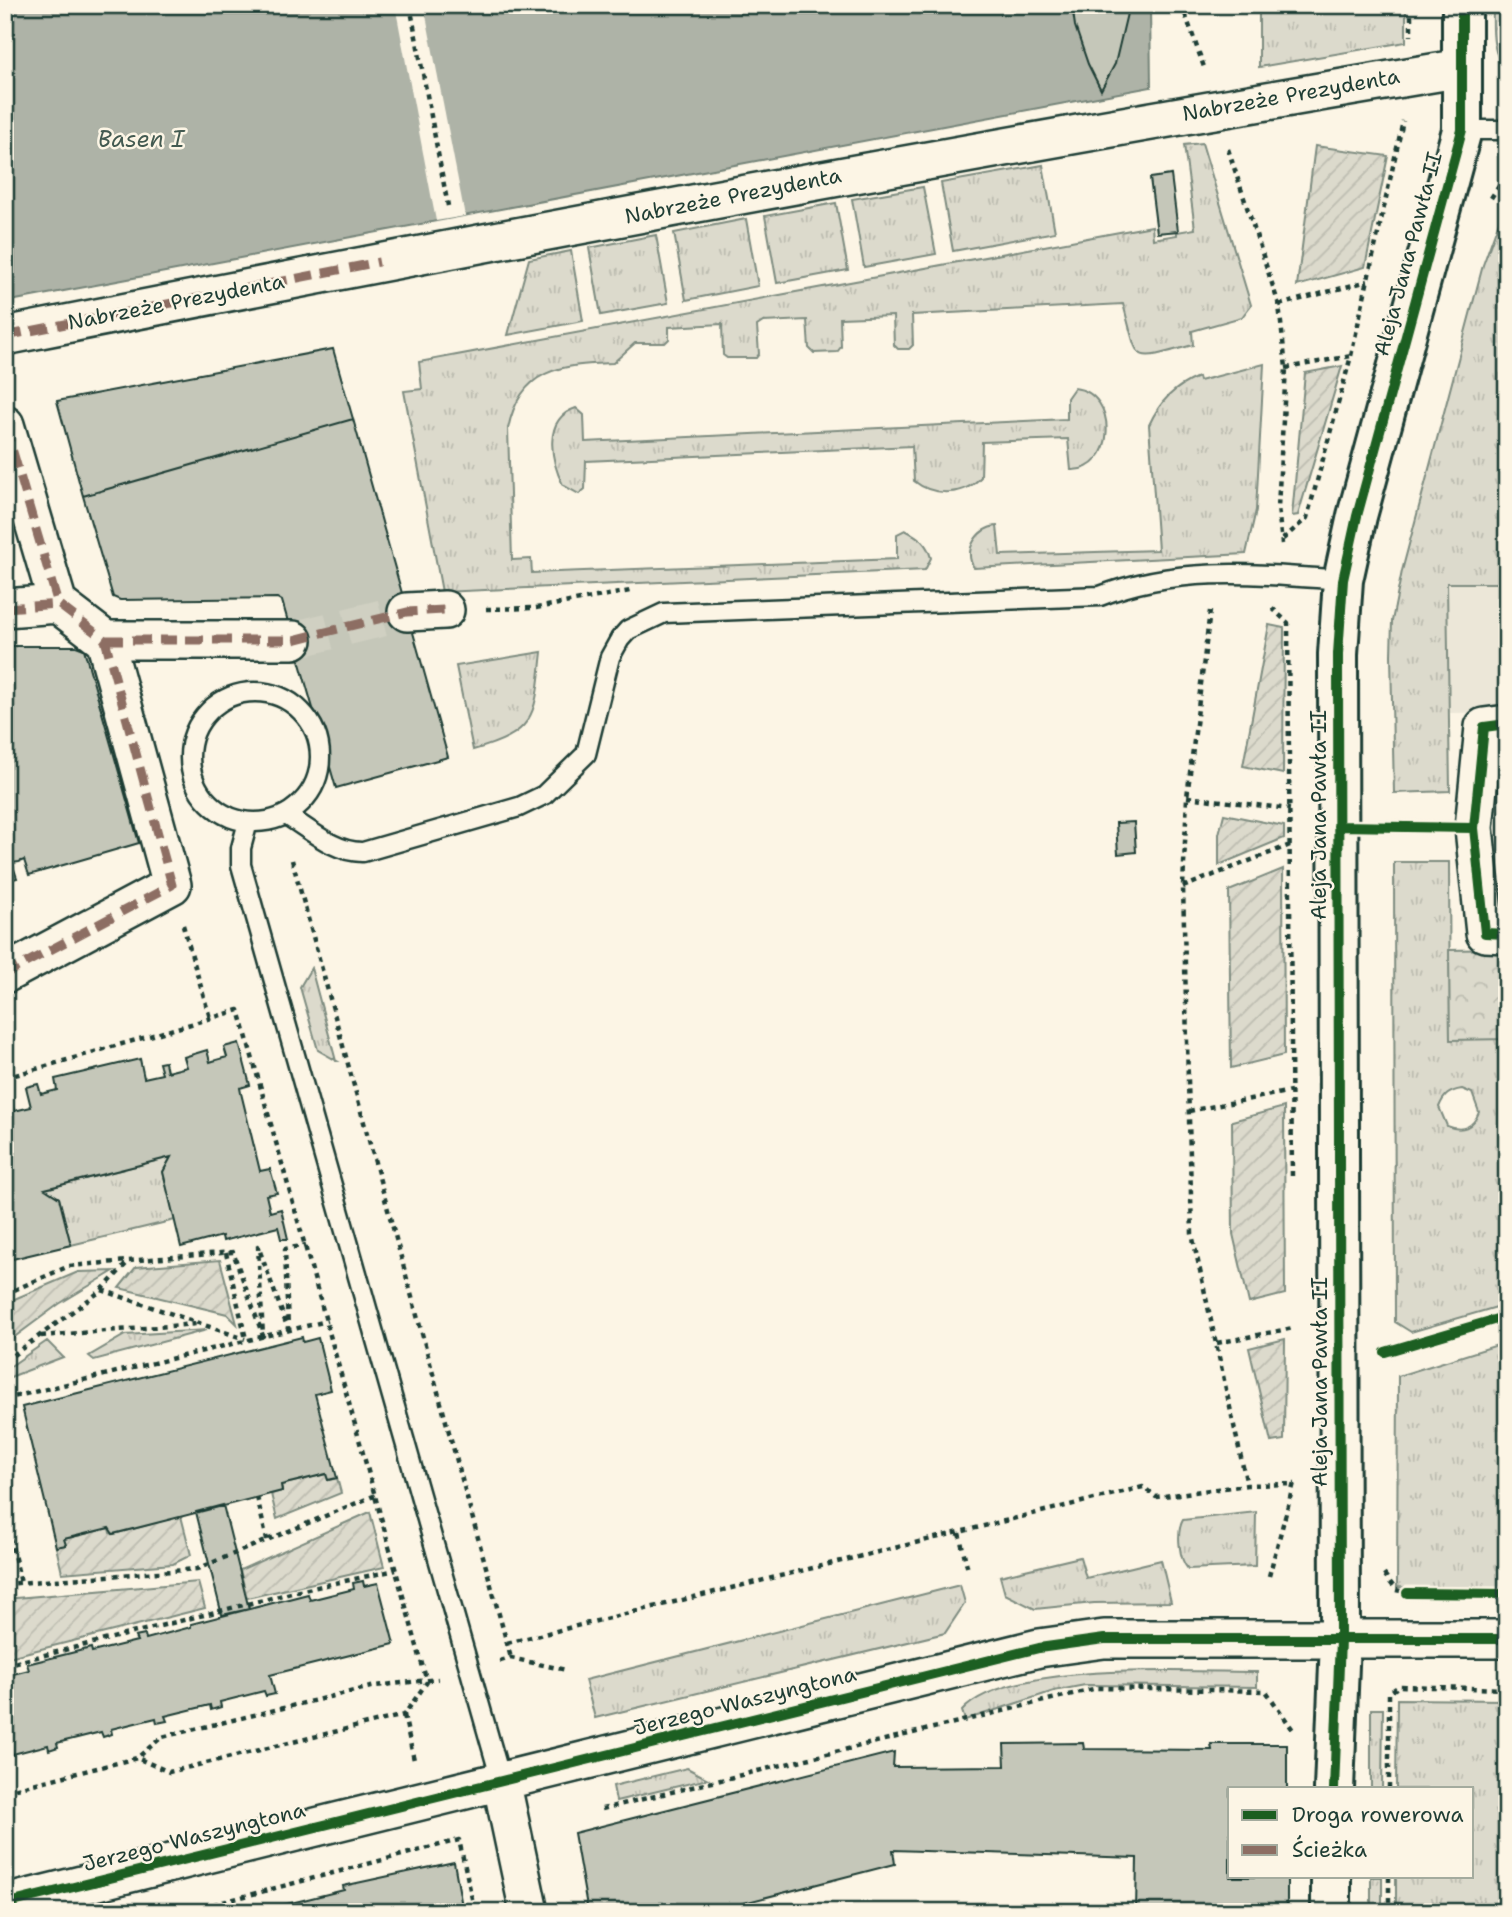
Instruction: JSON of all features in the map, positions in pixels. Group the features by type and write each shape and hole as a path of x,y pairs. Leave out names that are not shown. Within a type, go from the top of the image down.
{"street":[{"name":"Aleja Jana Pawła II","path":"1334,1787 1340,1640 1338,654 1343,580 1357,516 1462,130 1462,5"},
{"name":"Nabrzeże Prezydenta","path":"5,336 379,262 1164,117 1462,68"},
{"path":"5,425 58,604 105,640 172,885 5,974"},
{"path":"5,608 58,604"},
{"path":"407,612 445,610"},
{"path":"105,640 293,640"},
{"path":"1507,724 1484,727 1474,828 1485,933 1507,934"},
{"name":"Jerzego Waszyngtona","path":"5,1904 1039,1648 1104,1639 1507,1639"},
{"path":"501,1780 529,1912"},
{"path":"1331,1878 1331,1912"}],"lane":[{"path":"1462,130 1507,131"},
{"path":"286,815 335,845 351,852 363,852 519,807 544,794 586,754 610,657 620,639 628,630 664,613 1100,596 1142,582 1213,573 1343,580"},
{"path":"265,692 286,700 305,715 316,735 321,757 317,781 304,801 286,815 268,821 248,822 229,817 209,804 196,785 190,762 192,739 203,718 220,702 242,694 265,692"},
{"path":"248,822 241,848 241,864 501,1780"}],"path":[{"path":"410,5 447,204"},
{"path":"1182,5 1207,76"},
{"path":"1411,5 1411,47"},
{"path":"1228,146 1279,305 1286,368 1278,507 1283,539 1307,518 1351,356 1405,114"},
{"path":"1488,202 1499,186 1507,182"},
{"path":"1279,305 1368,281"},
{"path":"1286,368 1351,356"},
{"path":"1272,607 1289,623 1292,1189"},
{"path":"1210,611 1186,797 1183,887 1192,1234 1247,1485"},
{"path":"1186,797 1290,809"},
{"path":"1382,813 1382,841"},
{"path":"1338,826 1474,828"},
{"path":"1183,887 1290,845"},
{"path":"289,850 511,1658 566,1670"},
{"path":"172,885 210,1018"},
{"path":"5,1078 239,1010 427,1682"},
{"path":"1189,1111 1292,1091"},
{"path":"288,1329 285,1249 306,1245"},
{"path":"262,1336 258,1246 288,1329"},
{"path":"5,1294 69,1266 233,1252 262,1336"},
{"path":"226,1253 246,1340"},
{"path":"5,1361 102,1290 129,1261"},
{"path":"102,1290 246,1340"},
{"path":"1293,1314 1293,1341"},
{"path":"1385,1352 1507,1316"},
{"path":"5,1399 327,1321"},
{"path":"40,1336 199,1324"},
{"path":"1217,1343 1293,1328"},
{"path":"1385,1338 1385,1365"},
{"path":"1269,1576 1294,1484 1294,1471"},
{"path":"507,1643 1143,1487 1156,1497 1247,1485 1294,1484"},
{"path":"5,1584 197,1569 376,1495"},
{"path":"257,1497 267,1540"},
{"path":"5,1518 21,1583"},
{"path":"959,1533 968,1570"},
{"path":"1383,1566 1388,1583 1395,1590 1407,1594"},
{"path":"5,1665 289,1593 396,1570"},
{"path":"5,1791 137,1758 162,1737 375,1686 427,1682"},
{"path":"137,1758 169,1772 404,1715 427,1682"},
{"path":"1389,1787 1389,1693 1399,1686 1507,1689"},
{"path":"602,1809 1097,1688 1265,1691 1296,1735"},
{"path":"184,1912 459,1840 475,1912"},
{"path":"1389,1878 1389,1912"}],"shaded area":[{"path":"1447,583 1499,583 1500,612 1507,612 1507,712 1449,713"}],"green space":[{"path":"1259,5 1406,5 1406,42 1259,67"},
{"path":"1493,5 1507,5 1507,69 1495,48"},
{"path":"1202,143 1251,305 1242,317 1192,331 1193,345 1157,354 1140,353 1135,348 1123,304 912,315 913,345 909,349 898,349 894,345 893,316 840,318 841,347 837,352 814,353 809,348 807,320 763,322 757,326 759,354 756,358 727,358 723,355 722,324 669,327 669,339 665,343 635,343 613,363 576,366 546,374 522,393 514,409 508,429 512,560 531,559 532,573 897,559 897,534 905,530 927,548 931,558 925,570 442,592 404,391 422,389 419,362 1152,226 1153,239 1177,235 1177,232 1195,229 1184,145"},
{"path":"1315,146 1388,156 1365,267 1297,286"},
{"path":"1043,165 1055,232 953,251 941,183"},
{"path":"923,187 936,254 864,267 852,199"},
{"path":"1507,199 1507,612 1500,612 1499,583 1447,583 1450,791 1394,793 1392,621 1402,571 1483,265"},
{"path":"836,203 848,270 777,283 765,216"},
{"path":"746,219 758,286 686,300 674,233"},
{"path":"656,235 668,303 601,315 589,248"},
{"path":"571,251 583,321 508,335 529,259"},
{"path":"1264,364 1256,510 1246,554 974,568 970,554 974,541 983,531 997,526 1000,555 1158,550 1149,425 1153,416 1175,390 1189,381 1198,377 1199,381"},
{"path":"1342,366 1298,515 1292,516 1305,373"},
{"path":"1074,388 1089,393 1099,403 1105,417 1107,432 1097,459 1086,467 1071,470 1068,439 982,442 981,477 958,491 931,490 914,481 912,446 586,461 585,489 579,494 563,485 553,453 552,442 558,421 565,413 576,408 584,415 585,442 1067,419 1067,398"},
{"path":"1269,625 1284,628 1283,774 1243,766"},
{"path":"542,652 537,691 529,718 510,736 473,750 456,666"},
{"path":"1224,814 1284,826 1284,838 1219,865 1219,834"},
{"path":"1394,862 1449,862 1450,1039 1507,1039 1507,1304 1411,1332 1395,1322","holes":["1457,1090 1472,1093 1479,1112 1474,1122 1457,1129 1447,1126 1439,1107 1443,1099 1450,1092"]},
{"path":"1283,869 1284,1055 1231,1068 1229,891"},
{"path":"1505,949 1507,1039 1450,1040 1449,950"},
{"path":"311,968 336,1060 318,1050 300,987"},
{"path":"1284,1107 1285,1294 1249,1303 1233,1234 1232,1121"},
{"path":"171,1157 163,1172 175,1220 71,1245 59,1198 45,1189"},
{"path":"220,1260 237,1324 227,1314 119,1288 136,1267"},
{"path":"114,1271 59,1304 5,1344 5,1303 78,1272"},
{"path":"207,1330 94,1360 89,1356 125,1335"},
{"path":"1285,1339 1284,1440 1271,1442 1249,1348"},
{"path":"47,1341 63,1357 5,1379 5,1370"},
{"path":"1507,1342 1507,1589 1397,1587 1398,1376"},
{"path":"326,1474 328,1480 337,1478 341,1493 277,1519 271,1494 282,1491 281,1485"},
{"path":"370,1512 384,1567 247,1598 240,1570"},
{"path":"1256,1512 1255,1566 1188,1569 1182,1559 1180,1545 1183,1520"},
{"path":"181,1516 191,1555 173,1564 62,1573 56,1547 65,1545 64,1539 109,1528 110,1533 114,1534"},
{"path":"1080,1557 1086,1578 1161,1560 1171,1602 1094,1603 1035,1609 1005,1594 1000,1576"},
{"path":"198,1582 205,1608 5,1658 5,1599"},
{"path":"960,1585 965,1603 945,1633 595,1718 585,1680"},
{"path":"1146,1671 1257,1672 1257,1687 1085,1685 1054,1691 965,1720 962,1711 985,1695 1018,1683 1057,1676"},
{"path":"1397,1699 1507,1700 1507,1912 1396,1912 1396,1878 1474,1878 1474,1787 1396,1787"},
{"path":"1371,1709 1383,1709 1382,1787 1371,1787"},
{"path":"687,1768 708,1779 616,1801 613,1786"},
{"path":"1371,1878 1382,1878 1382,1912 1371,1912"}],"water":[{"name":"Basen I","path":"5,5 1150,5 1151,87 5,302"}],"pier":[{"path":"395,5 424,5 465,216 436,221"}],"building":[{"path":"1072,5 1129,5 1115,64 1101,90 1088,64 1075,26"},
{"path":"1171,175 1178,231 1157,233 1150,178"},
{"path":"333,349 353,419 83,496 57,401"},
{"path":"353,419 448,757 336,788 282,601 277,598 120,600 113,597 83,496"},
{"path":"5,646 76,646 84,649 139,843 29,875 24,860 12,863 17,878 5,881"},
{"path":"1134,822 1136,852 1118,854 1116,823"},
{"path":"239,1043 250,1085 240,1088 260,1171 270,1169 277,1193 266,1195 270,1212 281,1209 288,1239 281,1239 278,1227 223,1241 222,1236 181,1247 163,1172 171,1157 45,1189 59,1198 71,1245 8,1260 5,1254 5,1092 9,1091 14,1111 31,1107 26,1087 38,1084 41,1094 57,1090 55,1079 140,1059 144,1078 162,1074 159,1063 165,1062 167,1072 187,1067 184,1057 207,1050 210,1062 227,1057 224,1047"},
{"path":"302,1337 303,1342 318,1338 331,1390 315,1394 337,1478 328,1480 326,1474 281,1485 282,1491 113,1534 109,1528 64,1539 66,1545 56,1547 22,1407"},
{"path":"223,1505 249,1609 222,1615 196,1512"},
{"path":"363,1581 364,1586 378,1583 394,1644 270,1675 275,1694 266,1696 264,1691 220,1702 221,1707 211,1710 210,1705 165,1716 167,1721 157,1723 156,1718 111,1729 112,1734 103,1737 101,1732 57,1743 58,1747 49,1750 48,1745 5,1756 5,1676 29,1670 27,1664 91,1648 92,1652 137,1641 135,1637 145,1635 146,1639 191,1627 191,1624 308,1594 310,1600 354,1589 353,1583"},
{"path":"1083,1743 1084,1749 1212,1750 1211,1744 1287,1744 1287,1787 1228,1787 1228,1878 1287,1878 1287,1912 1136,1912 1137,1858 893,1850 895,1864 709,1912 588,1912 574,1833 894,1752 893,1767 1005,1766 1004,1744"},
{"path":"454,1862 463,1912 281,1912 279,1906 344,1890 343,1886"}],"tunnel":[{"path":"293,640 407,612"}],"marked path":[{"path":"5,336 379,262"},
{"path":"5,425 58,604 105,640 172,885 5,974"},
{"path":"5,608 58,604"},
{"path":"105,640 293,640 407,612 445,610"}],"cycle path":[{"path":"1334,1787 1340,1640 1338,654 1343,580 1357,516 1462,130 1462,5"},
{"path":"1507,724 1484,727 1474,828 1485,933 1507,934"},
{"path":"1338,826 1474,828"},
{"path":"1385,1352 1507,1316"},
{"path":"1407,1593 1507,1594"},
{"path":"5,1904 1039,1648 1104,1639 1507,1639"}]}
